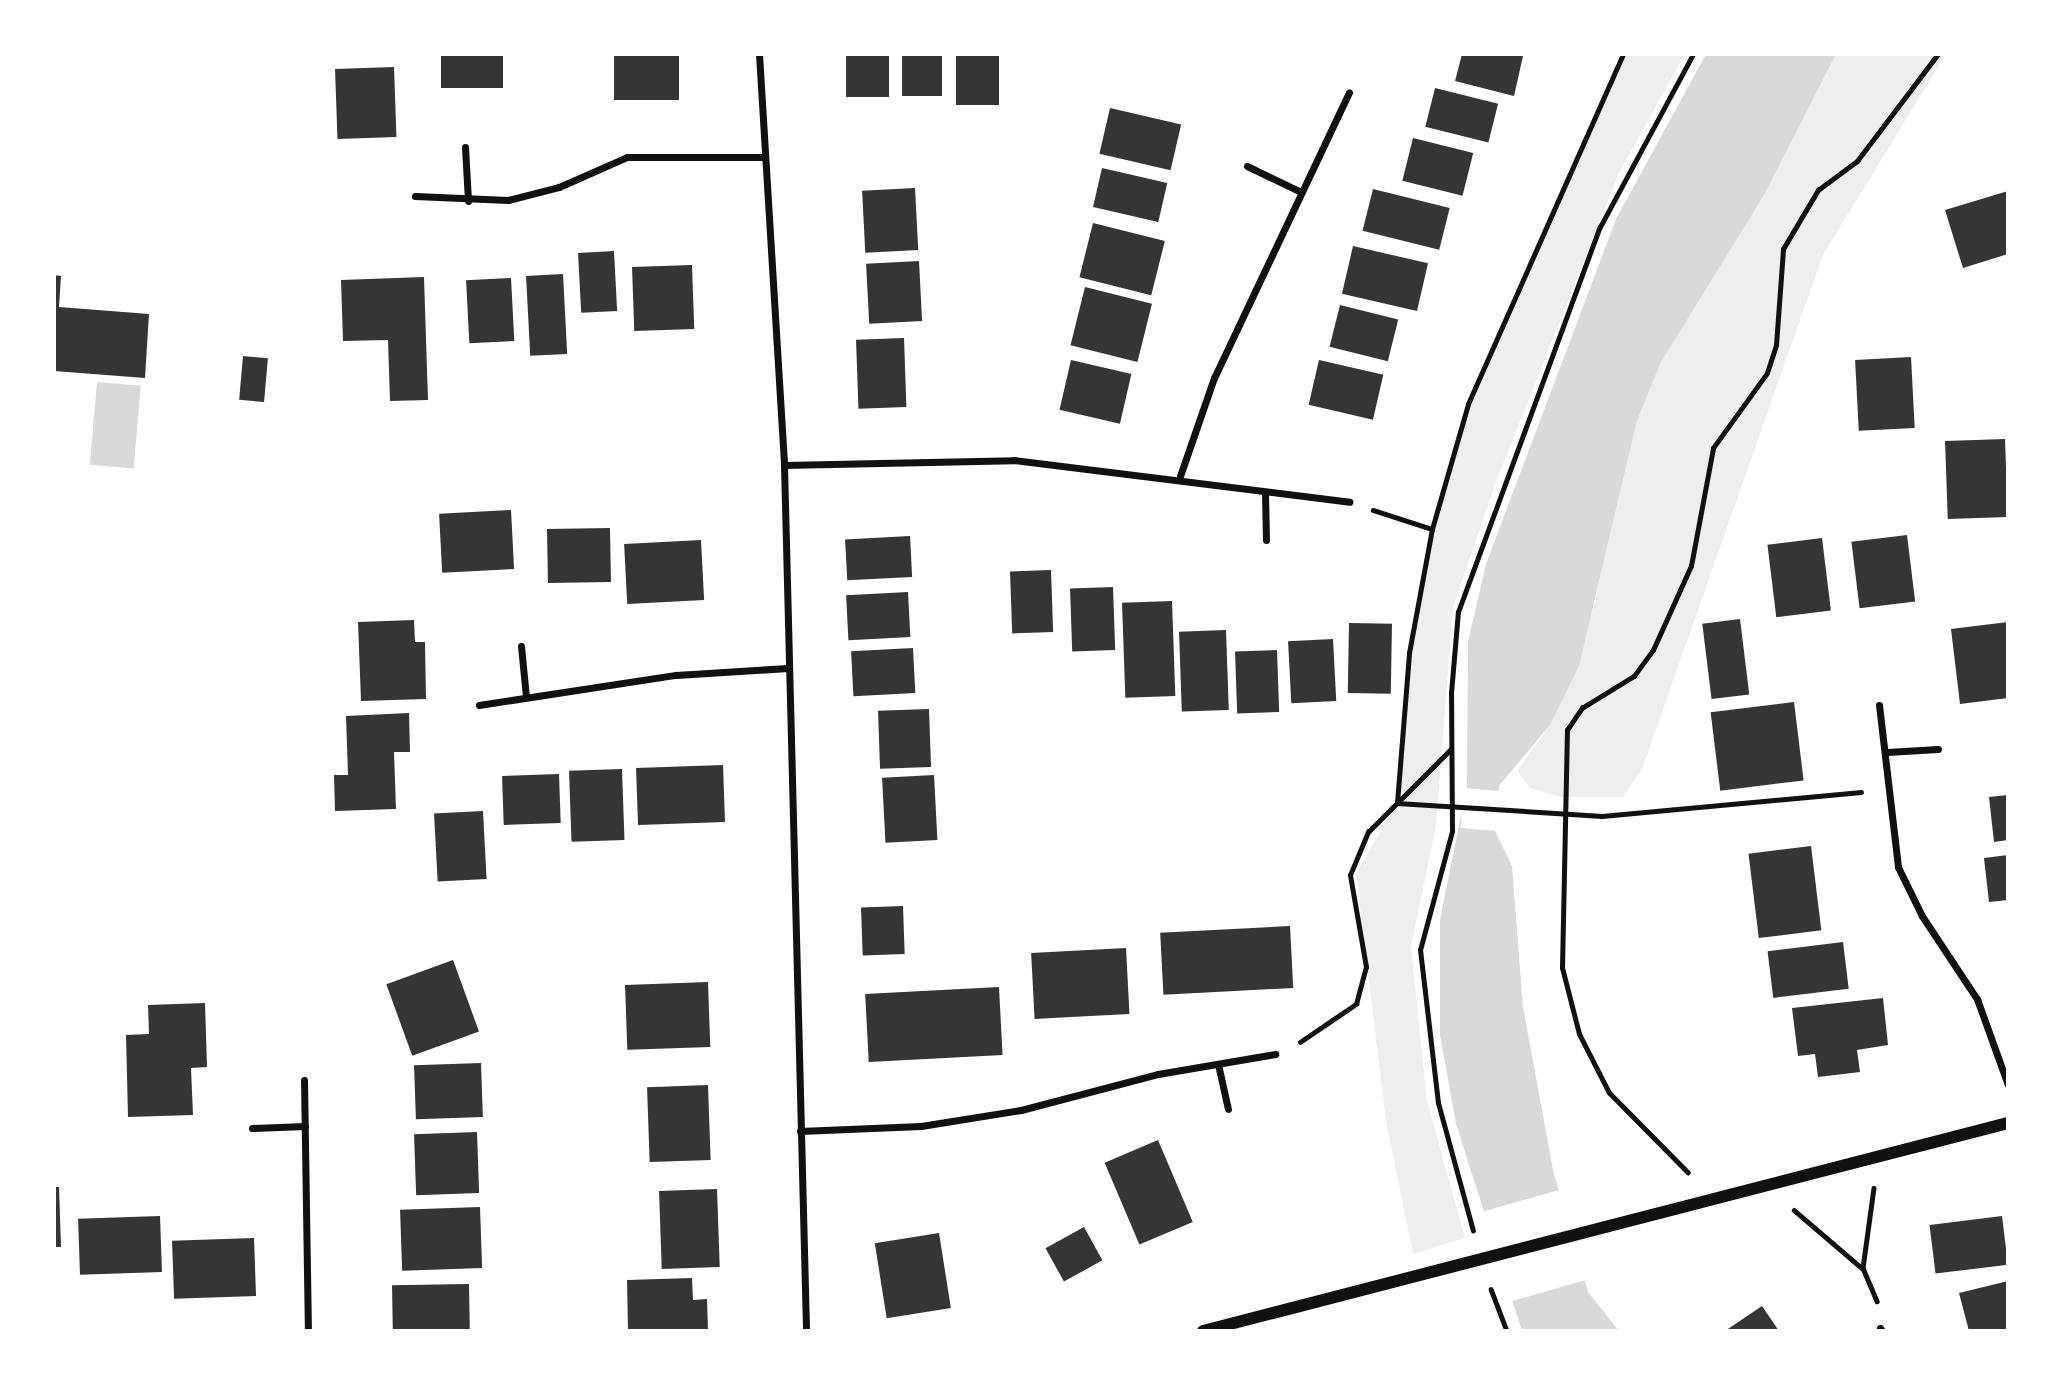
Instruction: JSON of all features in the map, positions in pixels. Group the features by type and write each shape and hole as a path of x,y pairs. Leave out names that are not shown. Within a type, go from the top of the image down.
{"street":[{"path":"759,54 762,157 783,465 806,1331"},
{"path":"1180,476 1214,378 1298,191 1349,92"},
{"path":"465,147 468,201"},
{"path":"415,196 468,201 508,200 559,187 627,157 762,157"},
{"path":"1247,166 1298,191"},
{"path":"783,465 1014,460 1180,476 1265,493 1349,502"},
{"path":"1265,493 1266,540"},
{"path":"521,646 526,697"},
{"path":"479,705 676,675 788,668"},
{"path":"1879,705 1887,752 1898,867 1922,916 1977,999 2008,1085"},
{"path":"1887,752 1938,749"},
{"path":"800,1131 921,1125 1021,1111 1218,1064 1275,1054"},
{"path":"1218,1064 1228,1109"},
{"path":"304,1080 308,1331"},
{"path":"1203,1331 1593,1227 2008,1123"},
{"path":"252,1128 305,1126"}],"path":[{"path":"1397,803 1409,653 1432,529 1468,404 1623,54"},
{"path":"1476,1241 1438,1103 1420,950 1452,831 1451,750 1458,612 1478,544 1600,227 1693,54"},
{"path":"1715,1196 1660,1150 1609,1093 1579,1034 1562,968 1569,813 1567,730 1582,708 1634,676 1653,650 1691,566 1713,448 1767,373 1776,345 1783,249 1818,190 1857,161 1938,54"},
{"path":"1349,502 1432,529"},
{"path":"1275,1054 1356,1004 1366,967 1350,875 1368,832 1451,750"},
{"path":"1397,803 1602,816 1890,789"},
{"path":"1863,1268 1878,1156"},
{"path":"1765,1184 1863,1268 1880,1306 1881,1330"},
{"path":"1488,1280 1507,1331"}],"shaded area":[{"path":"1623,54 1685,54 1618,175 1496,482 1453,607 1436,826 1411,947 1427,1101 1465,1238 1413,1254 1386,1122 1356,874 1397,803 1409,653 1432,529 1468,404"},
{"path":"1706,54 1836,54 1764,195 1661,362 1637,421 1579,666 1550,725 1499,786 1495,831 1512,866 1523,1007 1553,1170 1588,1292 1619,1331 1522,1331 1456,1124 1440,1035 1440,920 1467,785 1468,642 1486,564 1616,219"},
{"path":"1836,54 1946,54 1823,255 1642,769 1623,797 1561,797 1530,788 1517,771 1550,725 1592,613 1637,421 1661,362"},
{"path":"97,382 141,386 134,469 90,465"}],"pier":[{"path":"1464,788 1502,791 1498,831 1461,828"},
{"path":"1562,1189 1588,1279 1505,1303 1479,1213"}],"building":[{"path":"441,54 503,54 503,88 441,88"},
{"path":"614,54 679,54 679,100 614,100"},
{"path":"846,54 889,54 889,97 846,97"},
{"path":"902,54 942,54 942,96 902,96"},
{"path":"956,54 999,54 999,105 956,105"},
{"path":"1462,54 1523,56 1514,96 1455,81"},
{"path":"394,67 396,137 337,139 335,69"},
{"path":"1435,88 1498,104 1488,143 1425,127"},
{"path":"1110,108 1181,124 1171,170 1099,154"},
{"path":"1413,138 1473,153 1463,196 1402,181"},
{"path":"1102,168 1167,183 1158,222 1093,207"},
{"path":"915,188 918,250 865,253 862,191"},
{"path":"1373,189 1450,208 1439,250 1363,231"},
{"path":"2008,191 2008,254 1963,268 1945,210"},
{"path":"1093,223 1165,241 1151,295 1079,277"},
{"path":"1353,246 1428,263 1417,311 1342,294"},
{"path":"614,251 617,311 581,313 578,253"},
{"path":"919,261 922,321 869,324 866,264"},
{"path":"692,265 694,329 634,331 632,267"},
{"path":"563,274 567,354 530,356 526,276"},
{"path":"54,275 61,276 59,307 149,314 145,378 54,371"},
{"path":"424,277 428,400 390,401 388,340 343,341 341,280"},
{"path":"511,278 514,341 469,343 466,280"},
{"path":"1085,287 1152,304 1137,362 1070,345"},
{"path":"1340,305 1398,320 1388,361 1330,347"},
{"path":"904,338 906,407 858,409 856,340"},
{"path":"243,356 268,358 264,402 239,400"},
{"path":"1911,357 1915,428 1859,431 1855,360"},
{"path":"1071,360 1131,374 1120,424 1060,410"},
{"path":"1319,360 1383,375 1373,420 1309,405"},
{"path":"2005,439 2008,517 1948,519 1945,441"},
{"path":"511,510 514,569 442,573 439,514"},
{"path":"610,528 611,582 548,583 547,529"},
{"path":"1907,535 1915,602 1860,608 1851,542"},
{"path":"910,536 912,577 847,580 845,539"},
{"path":"1822,538 1831,610 1776,617 1767,545"},
{"path":"701,540 704,600 627,604 624,544"},
{"path":"1051,570 1053,632 1012,633 1010,571"},
{"path":"1113,587 1115,650 1072,651 1070,589"},
{"path":"908,592 910,637 848,640 846,595"},
{"path":"1172,601 1175,696 1125,698 1122,603"},
{"path":"1740,619 1749,694 1712,699 1702,624"},
{"path":"414,620 415,642 425,642 426,699 361,701 358,622"},
{"path":"2008,622 2008,698 1960,704 1951,629"},
{"path":"1349,623 1392,624 1391,694 1348,693"},
{"path":"1226,630 1229,710 1182,712 1179,632"},
{"path":"1333,639 1336,701 1291,703 1288,641"},
{"path":"913,648 915,693 853,696 851,651"},
{"path":"1277,650 1279,712 1237,713 1235,651"},
{"path":"1794,702 1804,780 1720,791 1711,712"},
{"path":"929,709 931,767 880,769 878,711"},
{"path":"409,713 410,752 394,752 396,809 335,811 334,775 348,775 346,716"},
{"path":"723,765 725,822 638,825 636,768"},
{"path":"622,769 624,840 572,842 569,771"},
{"path":"559,774 561,823 504,825 502,776"},
{"path":"934,775 937,840 885,843 882,778"},
{"path":"2008,795 2008,840 1994,842 1989,797"},
{"path":"483,811 487,879 438,881 434,814"},
{"path":"1811,846 1821,930 1759,938 1748,854"},
{"path":"2008,855 2008,900 1989,902 1984,858"},
{"path":"903,906 905,954 863,955 861,907"},
{"path":"1290,926 1293,988 1163,995 1160,933"},
{"path":"1843,942 1849,989 1773,998 1768,951"},
{"path":"1126,948 1129,1014 1035,1019 1031,953"},
{"path":"453,960 479,1031 412,1056 386,984"},
{"path":"708,982 710,1047 627,1050 625,985"},
{"path":"999,987 1003,1055 869,1062 865,994"},
{"path":"1883,998 1888,1045 1857,1050 1860,1072 1818,1077 1815,1054 1798,1056 1792,1008"},
{"path":"205,1003 207,1067 191,1068 193,1115 128,1117 126,1035 149,1034 148,1005"},
{"path":"481,1063 483,1117 416,1119 414,1065"},
{"path":"708,1085 711,1160 650,1162 647,1087"},
{"path":"477,1132 479,1193 416,1195 414,1134"},
{"path":"1158,1140 1193,1222 1139,1245 1105,1163"},
{"path":"54,1187 59,1187 61,1247 54,1247"},
{"path":"717,1189 720,1267 662,1269 659,1191"},
{"path":"480,1207 482,1268 402,1271 400,1210"},
{"path":"160,1216 162,1272 80,1275 78,1219"},
{"path":"2002,1216 2008,1265 1936,1274 1930,1225"},
{"path":"1084,1227 1102,1260 1064,1282 1046,1248"},
{"path":"939,1233 951,1308 887,1318 875,1243"},
{"path":"254,1238 256,1296 174,1299 172,1241"},
{"path":"692,1278 693,1300 707,1299 708,1331 628,1331 627,1280"},
{"path":"2008,1281 2008,1331 1969,1331 1959,1293"},
{"path":"469,1284 470,1331 393,1331 392,1285"},
{"path":"1762,1306 1779,1331 1725,1331"}]}
